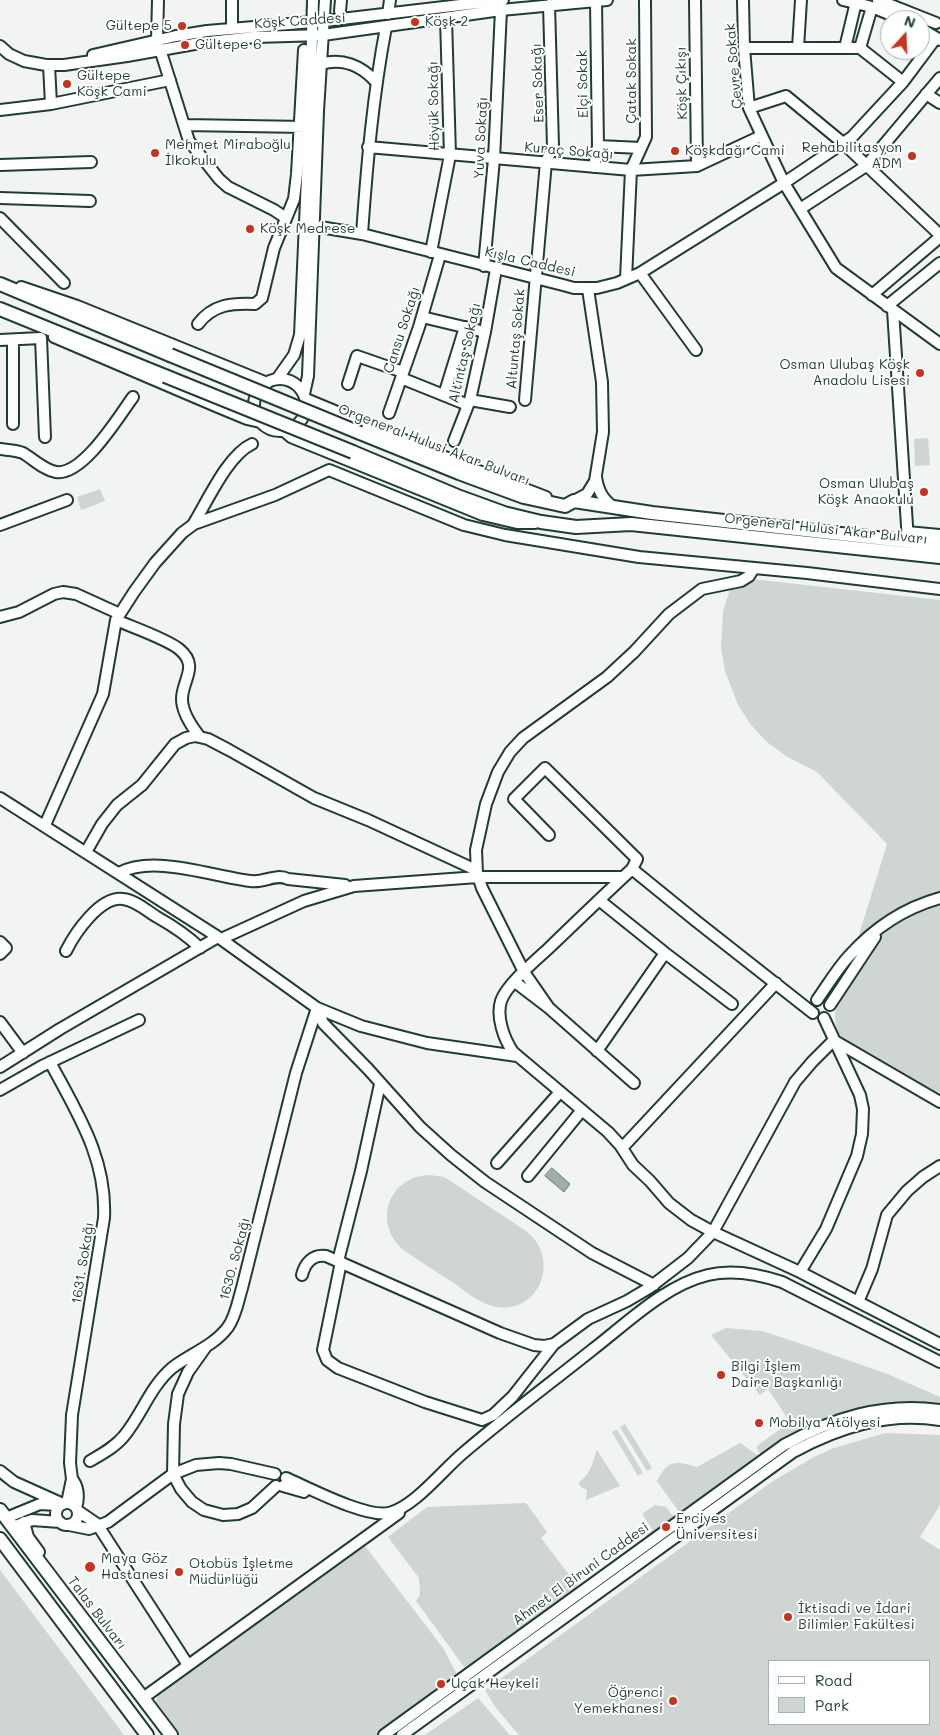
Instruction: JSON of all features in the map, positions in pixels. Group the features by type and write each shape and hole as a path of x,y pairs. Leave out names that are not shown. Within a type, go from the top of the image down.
{"main road":[{"name":"Orgeneral Hulusi Akar Bulvarı","path":"2,285 508,492 570,504 907,537 940,544"},
{"name":"Orgeneral Hulusi Akar Bulvarı","path":"0,309 460,497 504,513 541,522 576,527 640,525 940,557"},
{"name":"Talas Bulvarı","path":"11,1520 171,1735"},
{"path":"0,1539 147,1735"},
{"path":"0,1551 138,1735"}],"street":[{"path":"158,0 158,45 188,141 223,183 286,218"},
{"path":"232,0 232,29"},
{"path":"277,379 294,355 300,336 304,127 313,0"},
{"path":"16,316 31,327 247,419 260,422 273,431 284,431 294,428 302,420 306,410 305,396 308,376 320,64 326,0"},
{"path":"340,11 341,0"},
{"path":"388,14 390,0"},
{"name":"Köşk Caddesi","path":"0,46 4,54 24,61 64,65 127,56 191,33 311,23 479,2 502,5 549,5 608,0"},
{"name":"Çatak Sokak","path":"626,278 631,170 646,137 645,0"},
{"name":"Köşk Çıkışı","path":"695,0 697,166"},
{"name":"Çevre Sokak","path":"743,0 744,48 749,108 784,183 836,268 940,344"},
{"path":"798,48 801,0"},
{"path":"843,0 875,3 939,22"},
{"name":"Elçi Sokak","path":"594,167 598,146 596,1"},
{"path":"845,48 856,2"},
{"path":"875,3 886,10"},
{"path":"860,48 875,3"},
{"name":"Köşk Caddesi","path":"0,39 8,47 21,55 39,59 74,59 158,45 323,35 446,18 502,5"},
{"name":"Yuva Sokağı","path":"484,266 494,158 502,5"},
{"name":"Eser Sokağı","path":"535,279 546,162 553,146 549,5"},
{"name":"Höyük Sokağı","path":"436,253 450,155 446,18"},
{"name":"Kışla Caddesi","path":"314,226 362,234 574,288 605,287 640,273 784,183 843,143 858,131 903,82 936,37 932,27 939,22"},
{"path":"362,234 368,147 376,82 386,26"},
{"path":"283,36 308,52"},
{"path":"744,48 860,48 903,82"},
{"path":"320,64 337,62 349,64 367,72 376,82"},
{"path":"50,65 52,104"},
{"path":"800,209 866,166 940,78"},
{"path":"0,110 52,104 170,80"},
{"path":"926,94 940,103"},
{"path":"749,108 786,96 843,143 940,236 872,295"},
{"path":"184,125 304,127"},
{"path":"198,324 209,312 219,306 231,303 255,304 260,301 272,254 294,199 304,127"},
{"name":"Kuraç Sokağı","path":"368,147 631,170 697,166 761,136"},
{"path":"598,146 641,148"},
{"path":"0,165 91,162"},
{"path":"0,198 90,201"},
{"path":"0,218 64,283"},
{"name":"Cansu Sokağı","path":"389,413 422,317 436,253"},
{"path":"940,263 890,308 907,537 940,535"},
{"name":"Altıntaş Sokağı","path":"454,441 469,402 485,332 496,269"},
{"path":"640,273 696,350"},
{"name":"Altuntaş Sokak","path":"525,400 535,279"},
{"path":"2,285 16,286 76,306 266,383"},
{"path":"260,422 255,412 254,401 259,391 266,383 277,379 293,382 305,396 486,474 554,500 570,504 583,497 590,490 596,476 602,447 604,412 602,382 588,289"},
{"path":"422,317 485,332"},
{"path":"444,395 465,327"},
{"path":"0,340 41,338 45,437"},
{"path":"13,340 13,424"},
{"path":"348,384 357,356 444,395 469,402 510,406"},
{"path":"0,449 21,452 55,472 66,471 82,462 91,453 134,397"},
{"path":"284,431 290,437 483,515 517,524 541,522"},
{"path":"194,524 231,461 252,444"},
{"path":"45,825 103,694 118,617 158,559 182,533 194,524 275,495 329,470 464,525 493,533 606,552 940,589"},
{"path":"596,476 602,497 615,508"},
{"path":"0,525 67,500"},
{"path":"549,1008 524,972 482,888 477,874 476,850 489,793 501,766 517,744 530,732 607,677 634,652 669,614 702,589 741,581 749,576 754,568"},
{"path":"0,617 19,612 54,594 67,592 76,594 172,644 185,654 189,668 182,696 182,705 190,723 200,737"},
{"path":"86,852 102,824 117,805 142,785 175,744 186,738 200,737 229,750 319,800 368,820 477,874"},
{"path":"549,835 514,800 545,768 637,859 632,869 524,972 504,994 499,1009 505,1037 517,1056 608,1132 633,1165 676,1209 691,1220 800,1272 940,1344"},
{"path":"0,798 220,938 317,1008 361,1026 426,1043 517,1056"},
{"path":"119,873 132,867 146,866 181,868 254,882 281,876 288,879 354,886"},
{"path":"632,869 817,1017 824,1018 830,1013 830,1005 884,923"},
{"path":"0,1067 60,1029 200,948 304,901 354,886 477,874 623,877"},
{"path":"813,1013 813,1004 848,956 884,923 920,905 940,898"},
{"path":"66,951 76,933 89,918 110,901 118,899 131,901 187,935 200,948"},
{"path":"599,900 732,1004"},
{"path":"920,905 940,906"},
{"path":"0,942 6,948 0,954"},
{"path":"597,1051 665,953"},
{"path":"515,982 549,1008 634,1083"},
{"path":"622,1148 776,983"},
{"path":"817,1000 826,1000 830,1005"},
{"path":"317,1008 323,1024 420,1127 451,1156 479,1178 592,1253 654,1285"},
{"name":"1630. Sokağı","path":"90,1461 114,1446 123,1437 152,1390 164,1375 224,1332 234,1315 296,1073 317,1008"},
{"path":"800,1272 826,1228 862,1142 863,1109 860,1095 824,1018"},
{"path":"0,1090 50,1062 139,1020"},
{"path":"0,1022 23,1053"},
{"path":"380,1084 339,1261 323,1350 324,1356 338,1368 425,1402 478,1420 489,1417 516,1392 554,1344 588,1320 654,1285 688,1258 713,1232 795,1082 834,1040"},
{"path":"834,1040 940,1102"},
{"name":"1631. Sokağı","path":"50,1062 91,1140 100,1169 104,1193 104,1218 71,1419 70,1463 72,1479 76,1484 78,1494 69,1506 56,1512 65,1523"},
{"path":"498,1162 560,1092"},
{"path":"528,1176 582,1110"},
{"path":"858,1302 872,1269 887,1215 911,1187 940,1166"},
{"path":"302,1275 306,1264 317,1256 326,1256 500,1333 534,1345 554,1344"},
{"path":"11,1520 36,1520 65,1523 85,1529 94,1528 97,1524 103,1524 112,1519 172,1474 185,1468 208,1464 231,1464 304,1492 315,1493 375,1513 389,1513 403,1507 430,1486 473,1445 663,1295 687,1282 707,1275 725,1272 746,1273 774,1279 940,1362"},
{"path":"207,1345 188,1372 178,1394 174,1424 172,1474 192,1502 204,1510 223,1515 238,1514 252,1508 279,1481"},
{"name":"Ahmet El Biruni Caddesi","path":"402,1735 436,1703 784,1445 820,1427 861,1413 900,1408 940,1410"},
{"name":"Ahmet El Biruni Caddesi","path":"384,1735 436,1703 793,1452 831,1433 873,1420 908,1417 940,1420"},
{"path":"0,1471 14,1482 69,1506 97,1524 188,1665"},
{"path":"31,1490 34,1505"},
{"path":"11,1520 34,1505 47,1503 69,1506 77,1518 65,1523"},
{"path":"143,1698 377,1528 398,1516 403,1507"}],"green space":[{"path":"928,438 930,465 915,466 914,439"},
{"path":"100,489 105,501 81,510 77,497"},
{"path":"734,577 940,600 940,1103 842,1039 837,1028 835,1018 836,1007 887,844 817,772 786,756 767,742 751,725 738,705 725,671 721,647 723,611"},
{"path":"430,1175 444,1177 452,1182 526,1231 536,1242 542,1255 544,1268 541,1281 535,1292 525,1301 513,1307 497,1307 486,1304 405,1251 395,1240 389,1228 387,1216 389,1204 394,1193 403,1184 415,1177"},
{"path":"726,1328 762,1331 890,1375 940,1397 940,1411 901,1410 837,1422 769,1457 758,1452 757,1446 790,1422 768,1389 760,1395 711,1335"},
{"path":"625,1424 652,1468 647,1471 620,1427"},
{"path":"617,1430 643,1473 638,1476 612,1432"},
{"path":"885,1433 940,1435 940,1505 920,1537 940,1550 940,1735 519,1735 496,1708 485,1690 773,1481 814,1457 834,1448"},
{"path":"740,1443 766,1461 684,1519 657,1481 661,1474 669,1465 678,1463 697,1467"},
{"path":"597,1450 620,1486 586,1500 587,1490 578,1483 588,1472"},
{"path":"526,1503 547,1532 541,1538 583,1593 475,1671 465,1668 416,1601 420,1595 419,1578 388,1537 427,1507"},
{"path":"655,1505 666,1507 678,1523 649,1540 646,1535 653,1530 642,1514"},
{"path":"365,1546 443,1648 459,1678 389,1735 179,1735 155,1704 158,1695"},
{"path":"0,1570 124,1735 0,1735"},
{"path":"478,1698 510,1735 425,1735"}],"shaded area":[{"path":"552,1168 570,1184 564,1192 545,1176"}],"place":[{"name":"Köşk 2","path":"415,22"},
{"name":"Gültepe 5","path":"182,26"},
{"name":"Gültepe 6","path":"185,45"},
{"name":"Gültepe Köşk Cami","path":"67,84"},
{"name":"Köşkdağı Cami","path":"675,151"},
{"name":"Mehmet Miraboğlu İlkokulu","path":"155,153"},
{"name":"Rehabilitasyon ADM","path":"912,156"},
{"name":"Köşk Medrese","path":"250,229"},
{"name":"Osman Ulubaş Köşk Anadolu Lisesi","path":"920,373"},
{"name":"Osman Ulubaş Köşk Anaokulu","path":"924,492"},
{"name":"Bilgi İşlem Daire Başkanlığı","path":"721,1375"},
{"name":"Mobilya Atölyesi","path":"759,1423"},
{"name":"Erciyes Üniversitesi","path":"666,1527"},
{"name":"Maya Göz Hastanesi","path":"90,1567"},
{"name":"Otobüs İşletme Müdürlüğü","path":"179,1572"},
{"name":"İktisadi ve İdari Bilimler Fakültesi","path":"788,1617"},
{"name":"Uçak Heykeli","path":"441,1684"},
{"name":"Öğrenci Yemekhanesi","path":"673,1701"}]}
